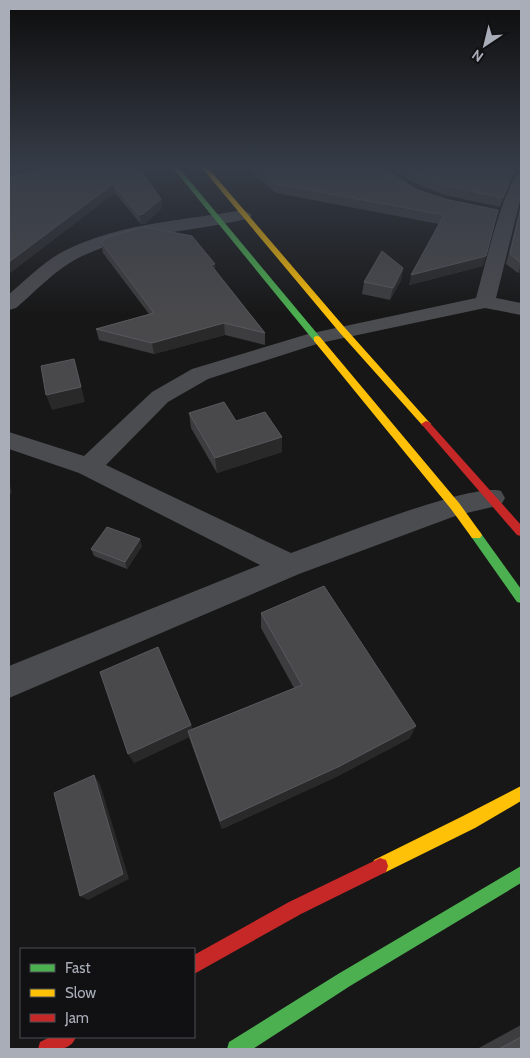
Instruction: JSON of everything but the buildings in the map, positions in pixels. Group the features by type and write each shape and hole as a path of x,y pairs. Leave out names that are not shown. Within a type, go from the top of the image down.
{"street":[{"path":"217,217 455,506 521,598"},
{"path":"9,304 71,255 95,245 122,238 235,217"},
{"path":"245,217 521,532"},
{"path":"485,302 497,217"},
{"path":"88,467 134,420 160,397 200,374 315,338 485,302 521,309"},
{"path":"9,440 88,467 289,566"},
{"path":"9,682 289,566 455,506 492,498"},
{"path":"195,964 295,908 469,822 521,793"},
{"path":"236,1049 344,980 521,874"},
{"path":"47,1049 65,1038"}],"traffic: fast":[{"path":"217,217 317,339"},
{"path":"476,535 521,598"},
{"path":"236,1049 344,980 521,874"}],"traffic: slow":[{"path":"247,217 343,331 426,424"},
{"path":"317,339 455,506 476,535"},
{"path":"380,866 469,822 521,793"}],"traffic: jam":[{"path":"426,424 521,532"},
{"path":"195,964 295,908 380,866"},
{"path":"47,1049 65,1038"}]}
